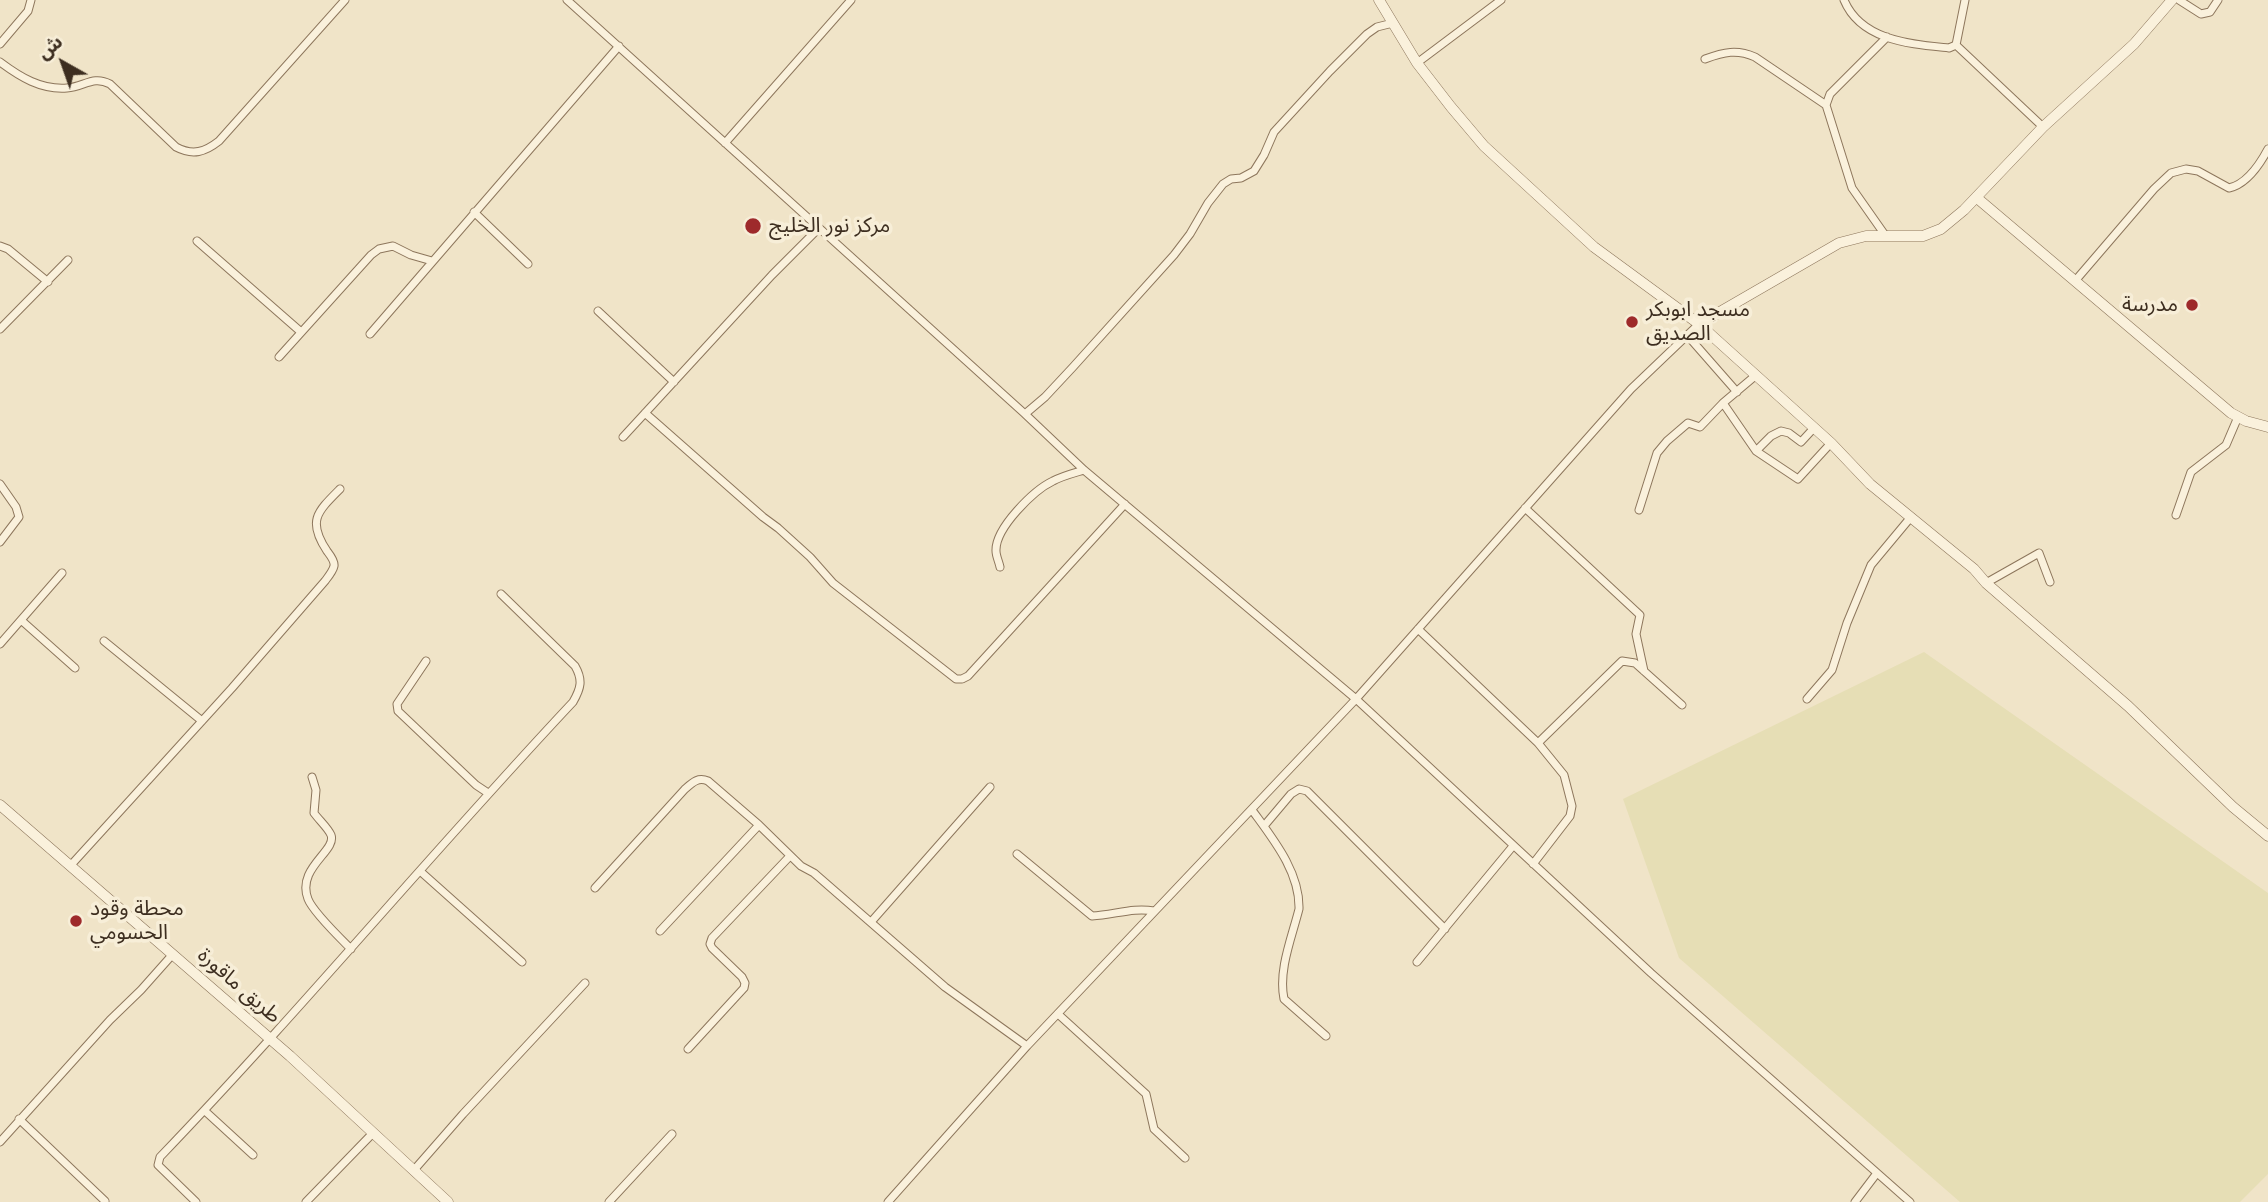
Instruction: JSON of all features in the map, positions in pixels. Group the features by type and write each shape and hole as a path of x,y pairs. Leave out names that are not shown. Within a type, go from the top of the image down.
{"street":[{"path":"0,44 28,11 31,0"},
{"path":"0,62 24,80 43,85 66,88 92,80 110,83 176,147 184,152 196,153 207,150 219,141 345,0"},
{"path":"567,0 1084,470 1356,699 1651,973 1910,1202"},
{"path":"725,143 850,0"},
{"path":"1379,0 1417,63 1451,107 1493,154 1594,247 1699,324 1831,443 1870,484 1974,569 1986,583 2118,698 2233,807 2268,836"},
{"path":"1417,63 1501,0"},
{"path":"1844,0 1853,17 1878,35 1947,48 1956,45"},
{"path":"1956,45 1965,0"},
{"path":"888,1202 1027,1046 1356,699 1631,389 1687,335 1699,324 1839,243 1866,236 1910,237 1932,234 1953,220 1977,198 2042,127 2134,44 2172,0"},
{"path":"2179,0 2201,14 2210,12 2218,0"},
{"path":"1025,414 1045,397 1174,255 1223,184 1231,178 1254,171 1274,132 1330,71 1367,34 1377,27 1393,23"},
{"path":"1885,236 1852,188 1826,105 1830,94 1887,37"},
{"path":"1956,45 2042,127"},
{"path":"370,334 619,46"},
{"path":"1705,59 1729,51 1743,52 1755,57 1826,105"},
{"path":"2075,281 2171,173 2186,169 2198,171 2229,188 2246,179 2268,149"},
{"path":"1977,198 2209,395 2238,417 2268,426"},
{"path":"474,212 528,264"},
{"path":"623,437 818,229"},
{"path":"197,241 301,332"},
{"path":"0,246 8,249 48,282"},
{"path":"279,357 379,249 393,246 432,261"},
{"path":"0,329 68,260"},
{"path":"598,311 674,382"},
{"path":"1687,335 1737,392"},
{"path":"1639,510 1657,453 1667,441 1688,423 1700,427 1755,376"},
{"path":"1723,403 1756,451 1798,479 1831,443"},
{"path":"645,413 778,528 810,557 833,583 956,679 968,676 1125,504"},
{"path":"2176,515 2192,472 2226,445 2238,417"},
{"path":"1756,451 1771,436 1781,431 1789,433 1801,442 1814,429"},
{"path":"1000,566 996,550 1006,525 1017,512 1044,486 1084,470"},
{"path":"0,484 16,507 19,517 0,541"},
{"path":"71,865 331,573 333,561 320,540 315,523 322,507 340,489"},
{"path":"1525,508 1640,615 1636,634 1644,671"},
{"path":"1807,699 1832,670 1847,623 1871,565 1911,517"},
{"path":"1986,583 2039,553 2050,582"},
{"path":"0,644 62,573"},
{"path":"196,1202 158,1165 160,1157 270,1039 488,793 573,702 579,692 581,676 575,666 501,594"},
{"path":"21,620 75,668"},
{"path":"1418,629 1538,743 1564,775 1572,806 1570,816 1533,864"},
{"path":"104,641 202,721"},
{"path":"426,661 397,704 398,711 476,785 488,793"},
{"path":"1538,743 1622,661 1635,663 1682,705"},
{"path":"312,777 316,790 314,813 332,840 310,870 306,881 307,897 351,949"},
{"path":"595,888 685,789 702,778 945,987 1027,1046"},
{"path":"871,922 990,787"},
{"path":"1264,826 1291,794 1299,789 1307,791 1445,929"},
{"name":"طريق ماقورة","path":"0,805 270,1039 448,1202"},
{"path":"1252,810 1293,875 1299,899 1284,972 1284,999 1326,1037"},
{"path":"660,931 759,825"},
{"path":"1417,962 1513,846"},
{"path":"1017,854 1092,916 1141,908 1154,911"},
{"path":"688,1049 744,988 742,977 712,948 712,938 790,856"},
{"path":"420,871 522,962"},
{"path":"0,1142 173,954"},
{"path":"414,1171 463,1114 585,983"},
{"path":"1058,1014 1146,1094 1154,1129 1185,1158"},
{"path":"205,1111 253,1155"},
{"path":"19,1119 104,1201"},
{"path":"306,1202 373,1133"},
{"path":"609,1202 672,1134"},
{"path":"1855,1202 1877,1173"}],"shaded area":[{"path":"1924,652 2268,893 2268,1174 2240,1202 1960,1202 1679,958 1623,799"}],"place":[{"name":"مركز نور الخليج","path":"753,226"},
{"name":"مدرسة","path":"2192,305"},
{"name":"مسجد ابوبكر الصديق","path":"1632,322"},
{"name":"محطة وقود الحسومي","path":"76,921"}]}
